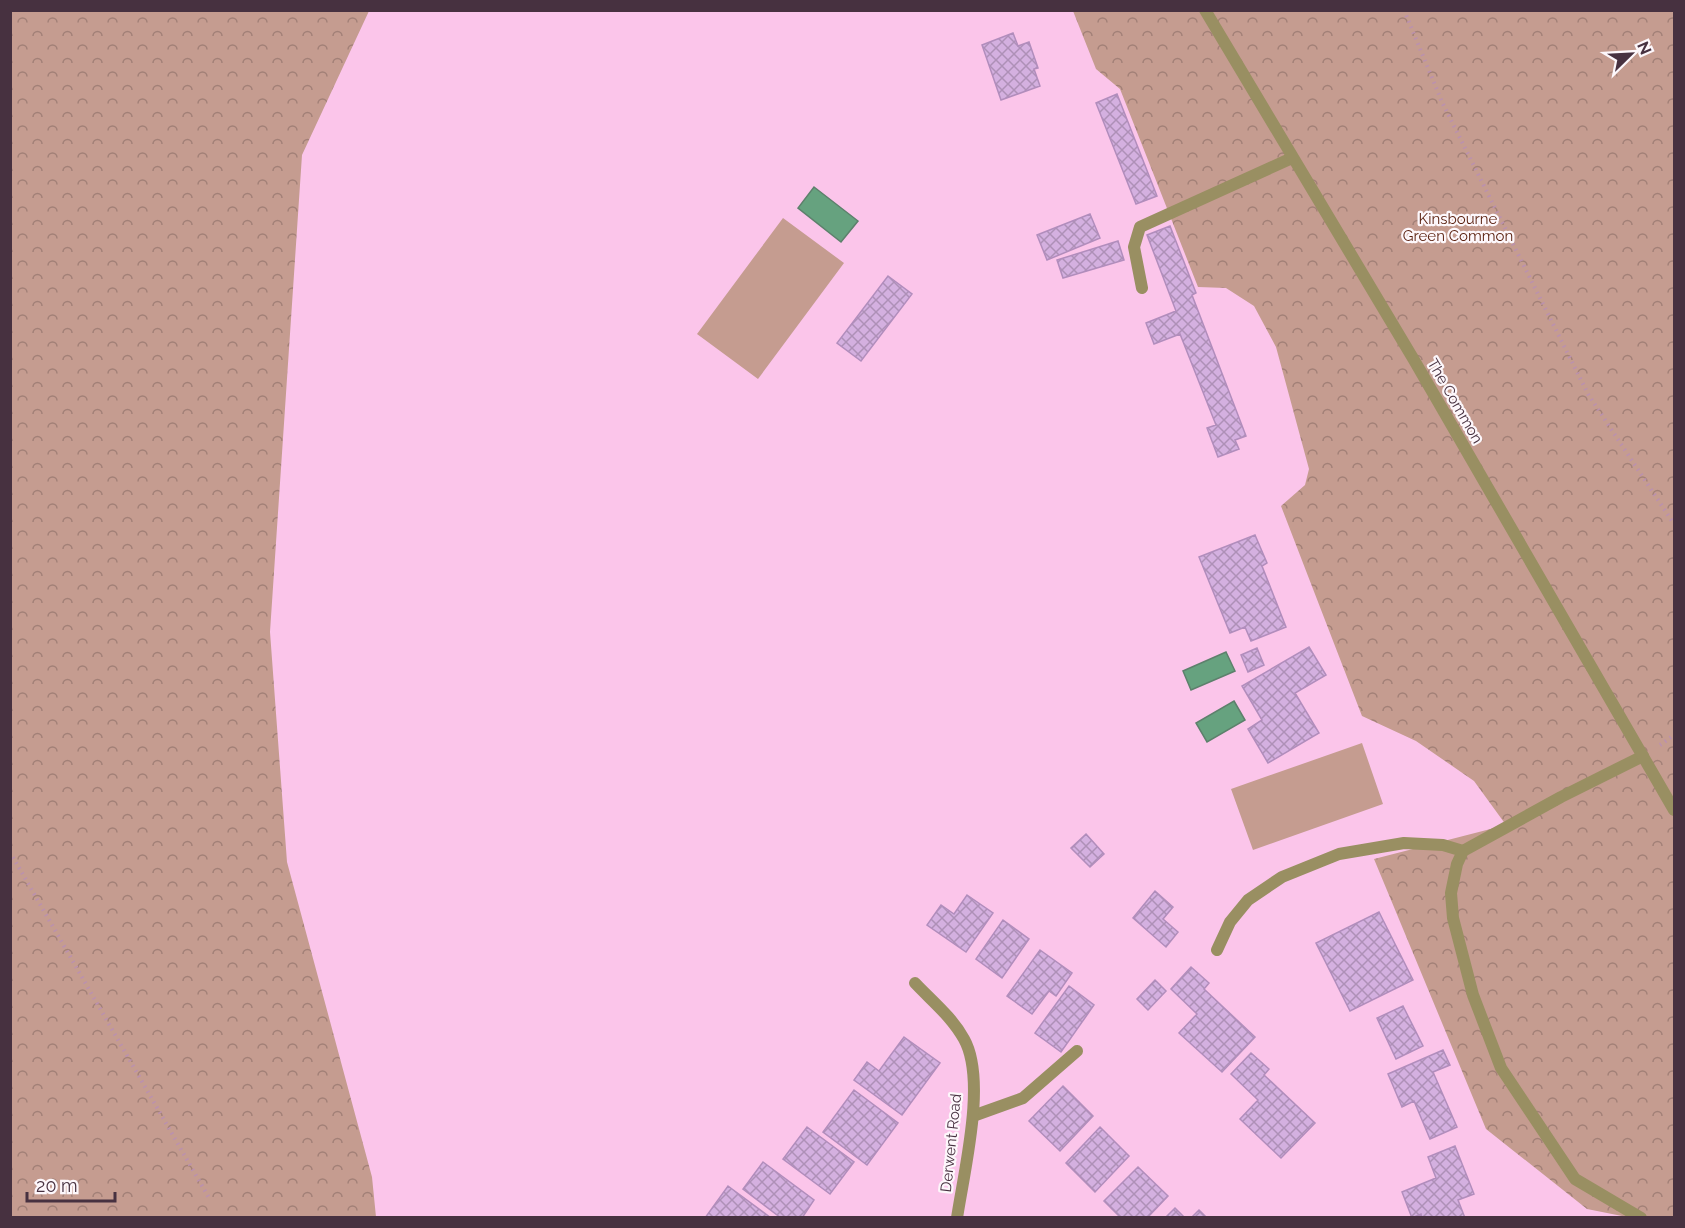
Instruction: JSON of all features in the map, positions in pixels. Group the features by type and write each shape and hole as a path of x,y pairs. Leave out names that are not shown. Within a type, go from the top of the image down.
{"street":[{"name":"The Common","path":"1205,10 1414,360 1674,810"},
{"path":"1142,288 1134,247 1140,226 1292,158"},
{"path":"1641,1218 1575,1179 1501,1068 1473,994 1453,918 1451,893 1457,864 1463,851 1551,802 1643,756"},
{"path":"1217,950 1230,922 1248,900 1282,877 1339,854 1404,843 1443,845 1463,851"},
{"name":"Derwent Road","path":"915,983 948,1016 964,1039 973,1062 973,1116 957,1218"},
{"path":"973,1116 1023,1098 1077,1051"}],"path":[{"path":"1404,10 1442,102 1588,394 1674,524"},
{"path":"10,852 209,1198"}],"green space":[{"path":"10,11 369,11 302,155 270,632 287,862 372,1177 376,1217 11,1217"},
{"name":"Kinsbourne Green Common","path":"1073,11 1674,11 1674,1217 1627,1217 1587,1209 1486,1129 1374,859 1506,825 1474,781 1416,741 1362,716 1281,506 1305,485 1309,469 1276,347 1254,306 1226,288 1198,287 1120,89 1096,69"},
{"path":"783,218 844,263 758,379 697,334"},
{"path":"1362,743 1383,804 1253,850 1231,789"}],"shaded area":[{"path":"814,187 858,221 841,242 798,208"},
{"path":"1226,652 1235,671 1191,690 1183,671"},
{"path":"1234,701 1245,720 1207,742 1196,723"}],"building":[{"path":"1013,33 1018,46 1029,42 1038,68 1034,69 1040,86 1001,100 982,45"},
{"path":"1117,94 1157,196 1136,204 1096,103"},
{"path":"1090,214 1100,238 1047,260 1037,235"},
{"path":"1170,226 1196,293 1192,295 1246,436 1235,440 1239,449 1218,457 1207,428 1216,425 1180,334 1154,344 1146,323 1176,311 1147,235"},
{"path":"1118,241 1124,260 1063,278 1057,260"},
{"path":"888,276 912,294 861,361 837,343"},
{"path":"1255,535 1267,563 1262,566 1286,627 1251,641 1245,627 1230,633 1199,557"},
{"path":"1309,647 1326,675 1295,693 1319,733 1268,763 1248,729 1262,720 1242,686"},
{"path":"1257,648 1264,665 1248,672 1241,655"},
{"path":"1086,834 1104,854 1090,867 1071,848"},
{"path":"1155,891 1173,907 1163,919 1178,932 1166,947 1133,918"},
{"path":"967,895 993,913 966,952 927,925 941,905 954,914"},
{"path":"1379,912 1413,980 1350,1011 1316,943"},
{"path":"1003,920 1029,939 1002,978 976,959"},
{"path":"1040,950 1072,973 1056,996 1049,991 1032,1014 1007,996"},
{"path":"1191,967 1209,983 1204,989 1255,1037 1222,1072 1179,1033 1197,1014 1171,989"},
{"path":"1155,980 1166,991 1148,1010 1137,999"},
{"path":"1069,986 1094,1005 1061,1052 1035,1033"},
{"path":"1403,1006 1423,1046 1396,1059 1377,1018"},
{"path":"904,1037 940,1063 902,1115 854,1080 867,1062 879,1071"},
{"path":"1443,1050 1450,1065 1433,1072 1457,1127 1430,1139 1414,1101 1402,1107 1388,1074"},
{"path":"1251,1053 1269,1069 1264,1075 1315,1123 1281,1158 1240,1119 1258,1100 1231,1074"},
{"path":"1063,1086 1093,1116 1060,1151 1029,1121"},
{"path":"854,1090 898,1123 867,1165 823,1132"},
{"path":"807,1127 854,1162 830,1194 783,1159"},
{"path":"1100,1127 1129,1156 1095,1192 1066,1163"},
{"path":"1455,1146 1474,1194 1458,1200 1465,1218 1422,1218 1421,1214 1412,1218 1402,1192 1436,1178 1428,1157"},
{"path":"763,1162 814,1200 802,1218 781,1218 743,1189"},
{"path":"1138,1167 1168,1196 1147,1218 1121,1218 1104,1201"},
{"path":"728,1186 771,1218 705,1218"},
{"path":"1175,1208 1185,1218 1165,1218"},
{"path":"1199,1210 1207,1218 1191,1218"}]}
